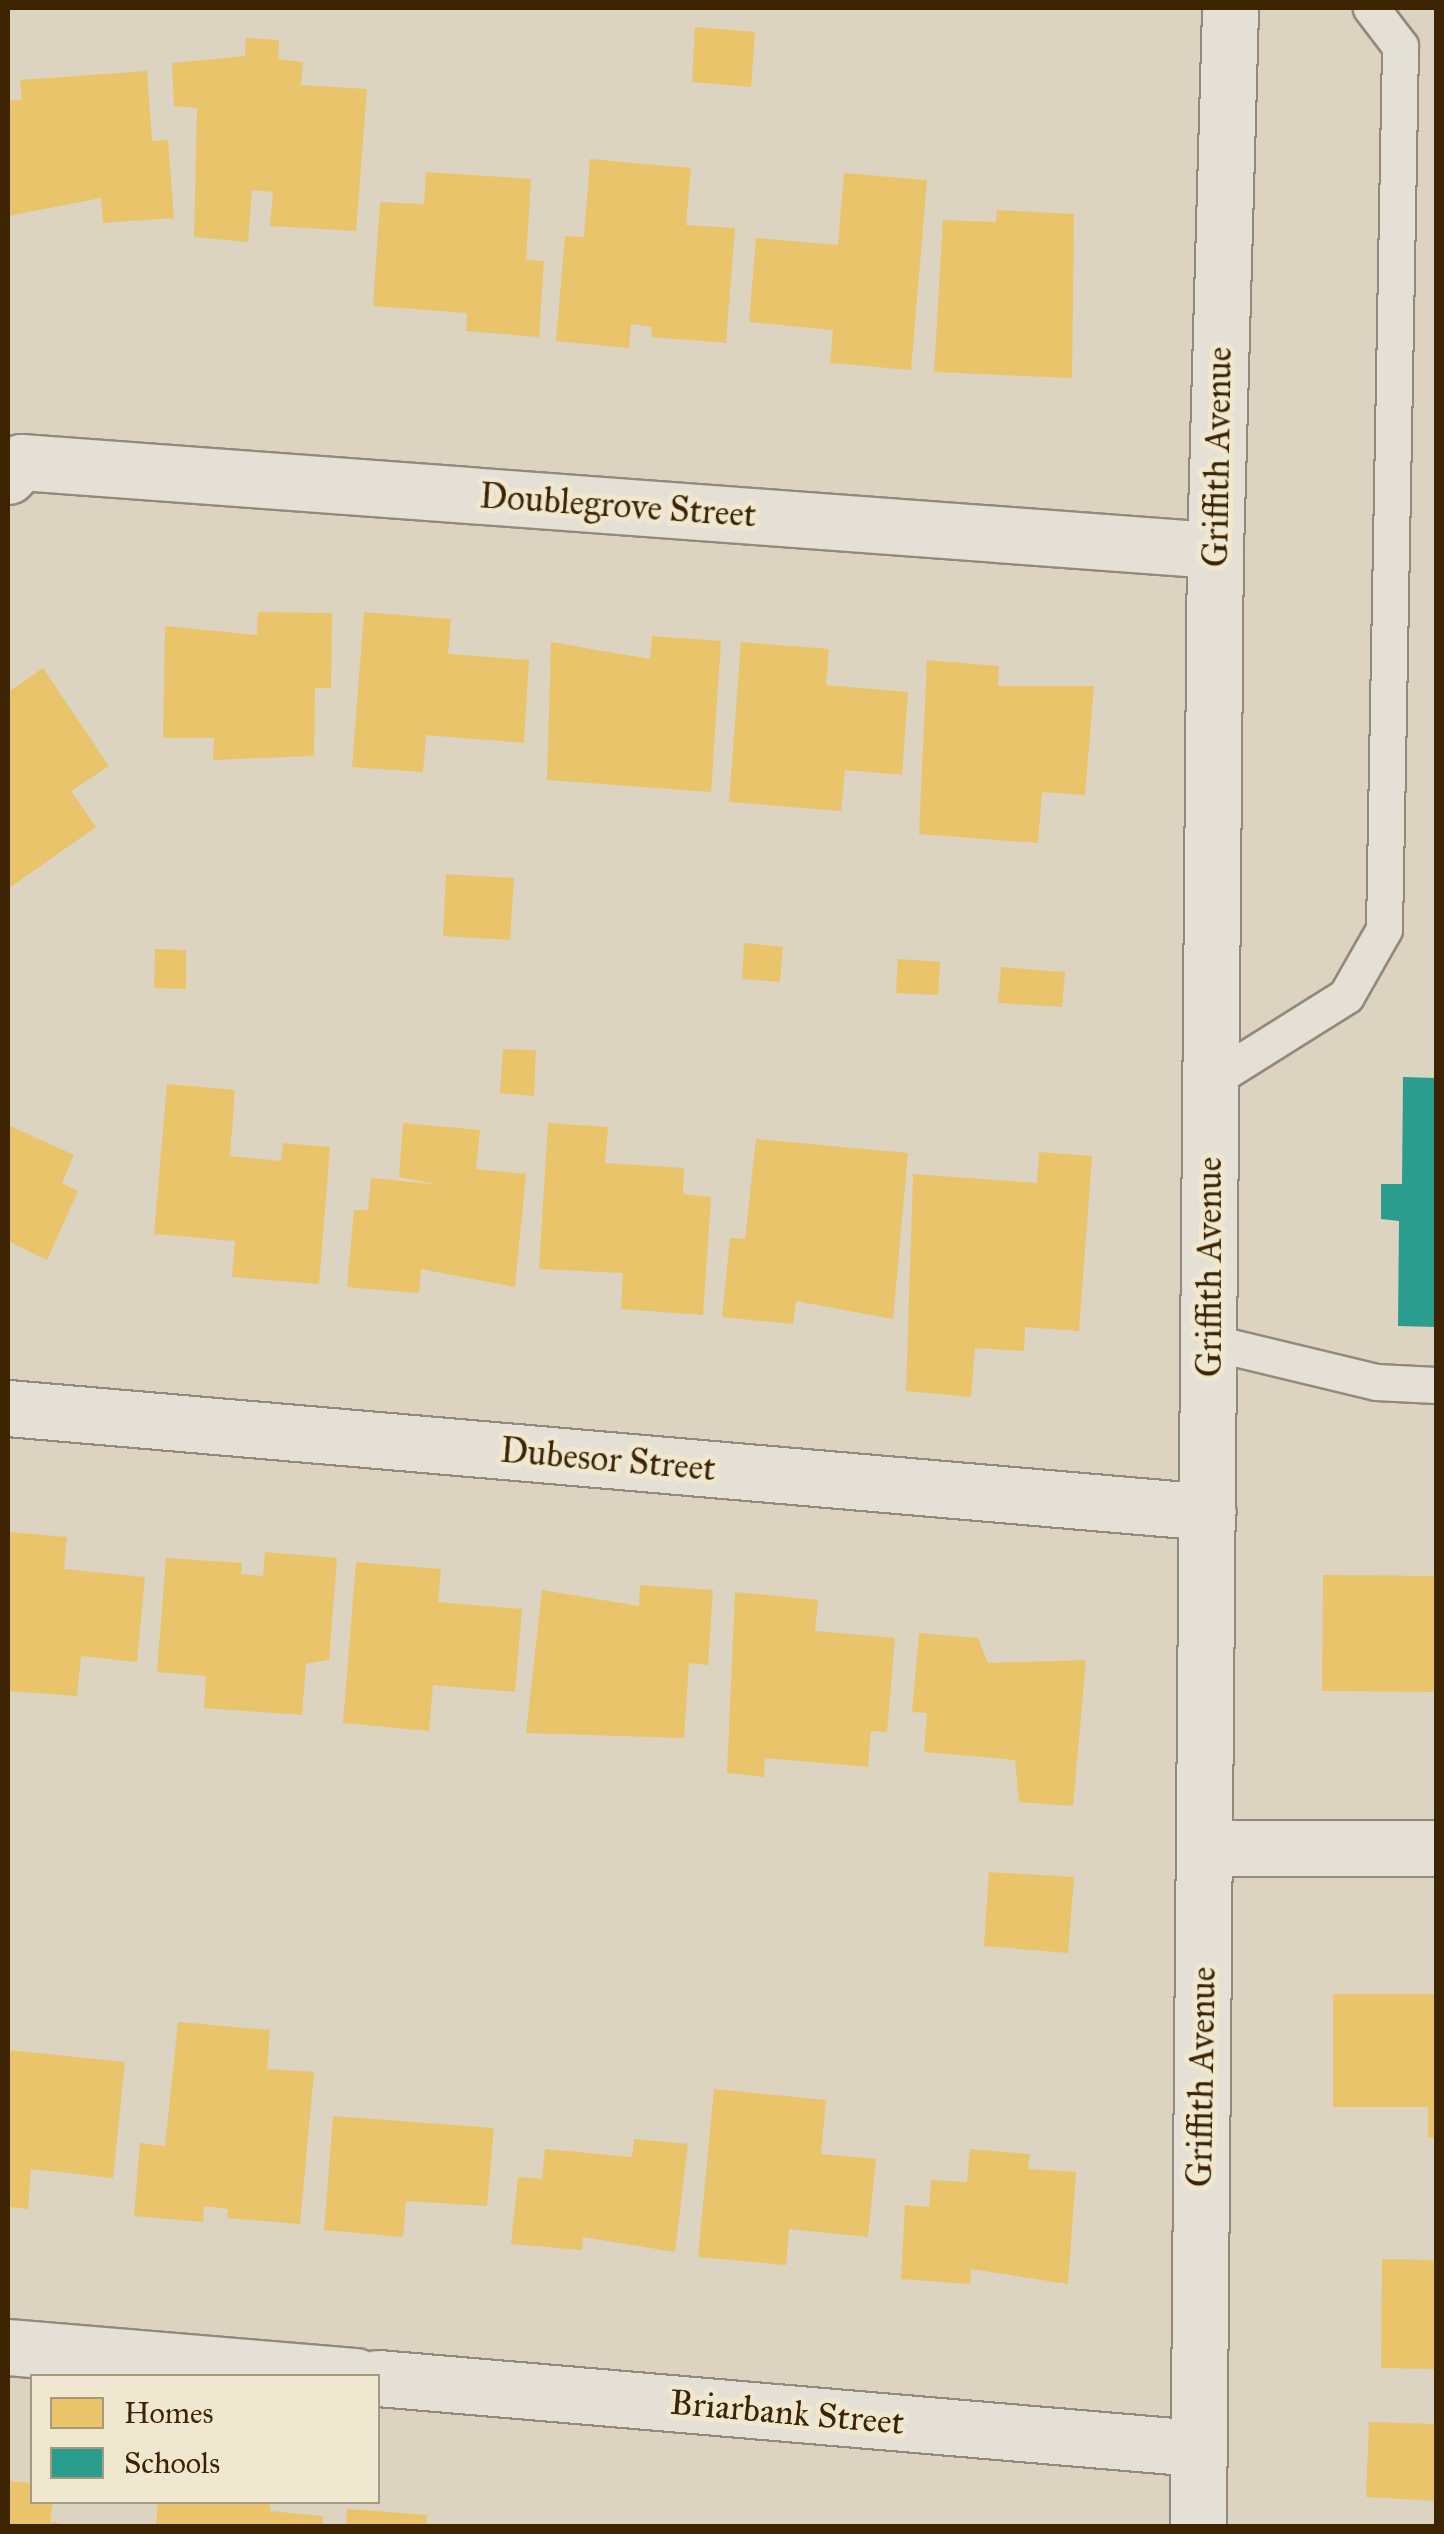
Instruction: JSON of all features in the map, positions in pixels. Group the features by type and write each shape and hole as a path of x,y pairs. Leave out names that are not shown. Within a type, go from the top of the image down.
{"street":[{"name":"Griffith Avenue","path":"1198,2526 1216,550 1230,8"},
{"name":"Doublegrove Street","path":"14,469 1216,550"},
{"name":"Dubesor Street","path":"8,1408 1208,1512"},
{"path":"1205,1848 1436,1848"},
{"path":"8,2347 332,2374"},
{"name":"Briarbank Street","path":"380,2378 1197,2448"}],"lane":[{"path":"1212,1080 1346,996 1384,930 1400,46 1371,8"},
{"path":"1210,1342 1376,1382 1436,1386"}],"building: Homes":[{"path":"695,27 755,32 751,87 692,82"},
{"path":"246,38 279,40 278,59 303,62 301,85 367,89 356,231 270,226 273,192 252,190 248,242 194,237 197,108 174,106 172,63 245,56"},
{"path":"147,71 152,141 168,140 174,218 103,223 101,198 8,216 8,100 22,100 20,80"},
{"path":"590,159 691,168 686,225 735,228 726,343 651,337 652,327 631,324 629,348 556,341 565,236 584,237"},
{"path":"426,172 531,179 526,260 544,261 539,337 466,331 467,313 373,306 380,202 424,204"},
{"path":"844,173 927,180 911,370 830,363 833,330 749,322 756,238 838,245"},
{"path":"997,210 1074,214 1072,378 934,372 943,220 996,222"},
{"path":"258,612 332,613 331,688 315,688 314,756 213,760 214,738 163,738 165,626 257,635"},
{"path":"364,612 451,619 448,654 529,660 524,743 426,735 423,772 352,767"},
{"path":"652,636 721,641 711,792 547,780 551,642 650,659"},
{"path":"741,642 829,649 826,685 908,692 902,775 845,770 841,811 729,802"},
{"path":"927,660 999,666 998,686 1094,686 1085,795 1042,792 1038,843 919,834"},
{"path":"43,668 109,766 71,791 96,827 8,889 8,692"},
{"path":"446,874 514,878 510,940 443,936"},
{"path":"744,943 783,947 780,982 742,979"},
{"path":"155,949 186,950 186,989 154,988"},
{"path":"898,959 940,962 938,995 896,993"},
{"path":"1001,967 1065,972 1062,1007 998,1003"},
{"path":"503,1049 536,1050 534,1096 500,1093"},
{"path":"167,1084 235,1090 230,1156 281,1161 283,1143 330,1147 319,1284 232,1277 235,1241 154,1234"},
{"path":"403,1123 480,1130 476,1169 526,1174 515,1287 421,1269 419,1293 347,1287 354,1210 368,1210 371,1178 442,1185 399,1177"},
{"path":"548,1123 608,1127 605,1163 684,1168 683,1194 711,1197 703,1315 621,1309 623,1273 539,1269"},
{"path":"8,1125 74,1155 62,1183 78,1191 47,1260 8,1241"},
{"path":"756,1139 908,1153 893,1319 796,1301 793,1324 722,1317 730,1238 745,1239"},
{"path":"1039,1152 1092,1156 1079,1331 1025,1327 1024,1351 975,1348 971,1397 906,1391 913,1174 1037,1183"},
{"path":"8,1532 67,1537 64,1569 145,1577 137,1662 81,1656 77,1696 8,1691"},
{"path":"265,1552 337,1558 329,1660 306,1664 302,1715 204,1708 206,1676 157,1672 166,1558 242,1563 241,1574 263,1576"},
{"path":"356,1562 441,1569 438,1602 522,1609 515,1692 433,1685 429,1731 343,1723"},
{"path":"1323,1575 1436,1576 1436,1692 1322,1691"},
{"path":"640,1585 713,1590 708,1665 689,1663 684,1738 526,1733 542,1590 639,1606"},
{"path":"735,1592 818,1600 815,1631 895,1638 887,1732 871,1731 868,1767 765,1758 764,1777 727,1773"},
{"path":"919,1633 978,1638 988,1663 1086,1660 1073,1806 1019,1802 1015,1760 924,1752 927,1713 912,1712"},
{"path":"989,1872 1074,1877 1068,1953 984,1946"},
{"path":"1333,1994 1436,1994 1436,2137 1428,2138 1428,2107 1333,2107"},
{"path":"178,2022 270,2030 267,2069 314,2072 300,2224 227,2218 228,2209 204,2206 203,2222 134,2216 140,2143 165,2146"},
{"path":"8,2050 125,2062 113,2178 31,2169 28,2209 8,2207"},
{"path":"714,2089 826,2100 821,2154 876,2159 868,2237 789,2229 786,2265 698,2257"},
{"path":"333,2116 494,2128 487,2206 406,2201 403,2237 324,2230"},
{"path":"634,2139 688,2144 675,2252 583,2237 582,2250 511,2244 518,2177 542,2179 545,2149 632,2157"},
{"path":"970,2149 1030,2154 1028,2169 1076,2172 1068,2284 971,2269 970,2284 901,2279 905,2205 929,2207 931,2180 967,2182"},
{"path":"1382,2259 1436,2260 1436,2369 1381,2368"},
{"path":"1369,2422 1436,2424 1436,2501 1366,2497"},
{"path":"8,2481 30,2483 30,2504 53,2504 50,2522 74,2526 8,2526"},
{"path":"158,2504 270,2504 270,2511 323,2516 323,2526 156,2526"},
{"path":"347,2509 427,2515 426,2526 346,2526"}],"building: Schools":[{"path":"1403,1077 1436,1078 1436,1327 1398,1326 1399,1221 1381,1219 1381,1184 1402,1184"}]}
